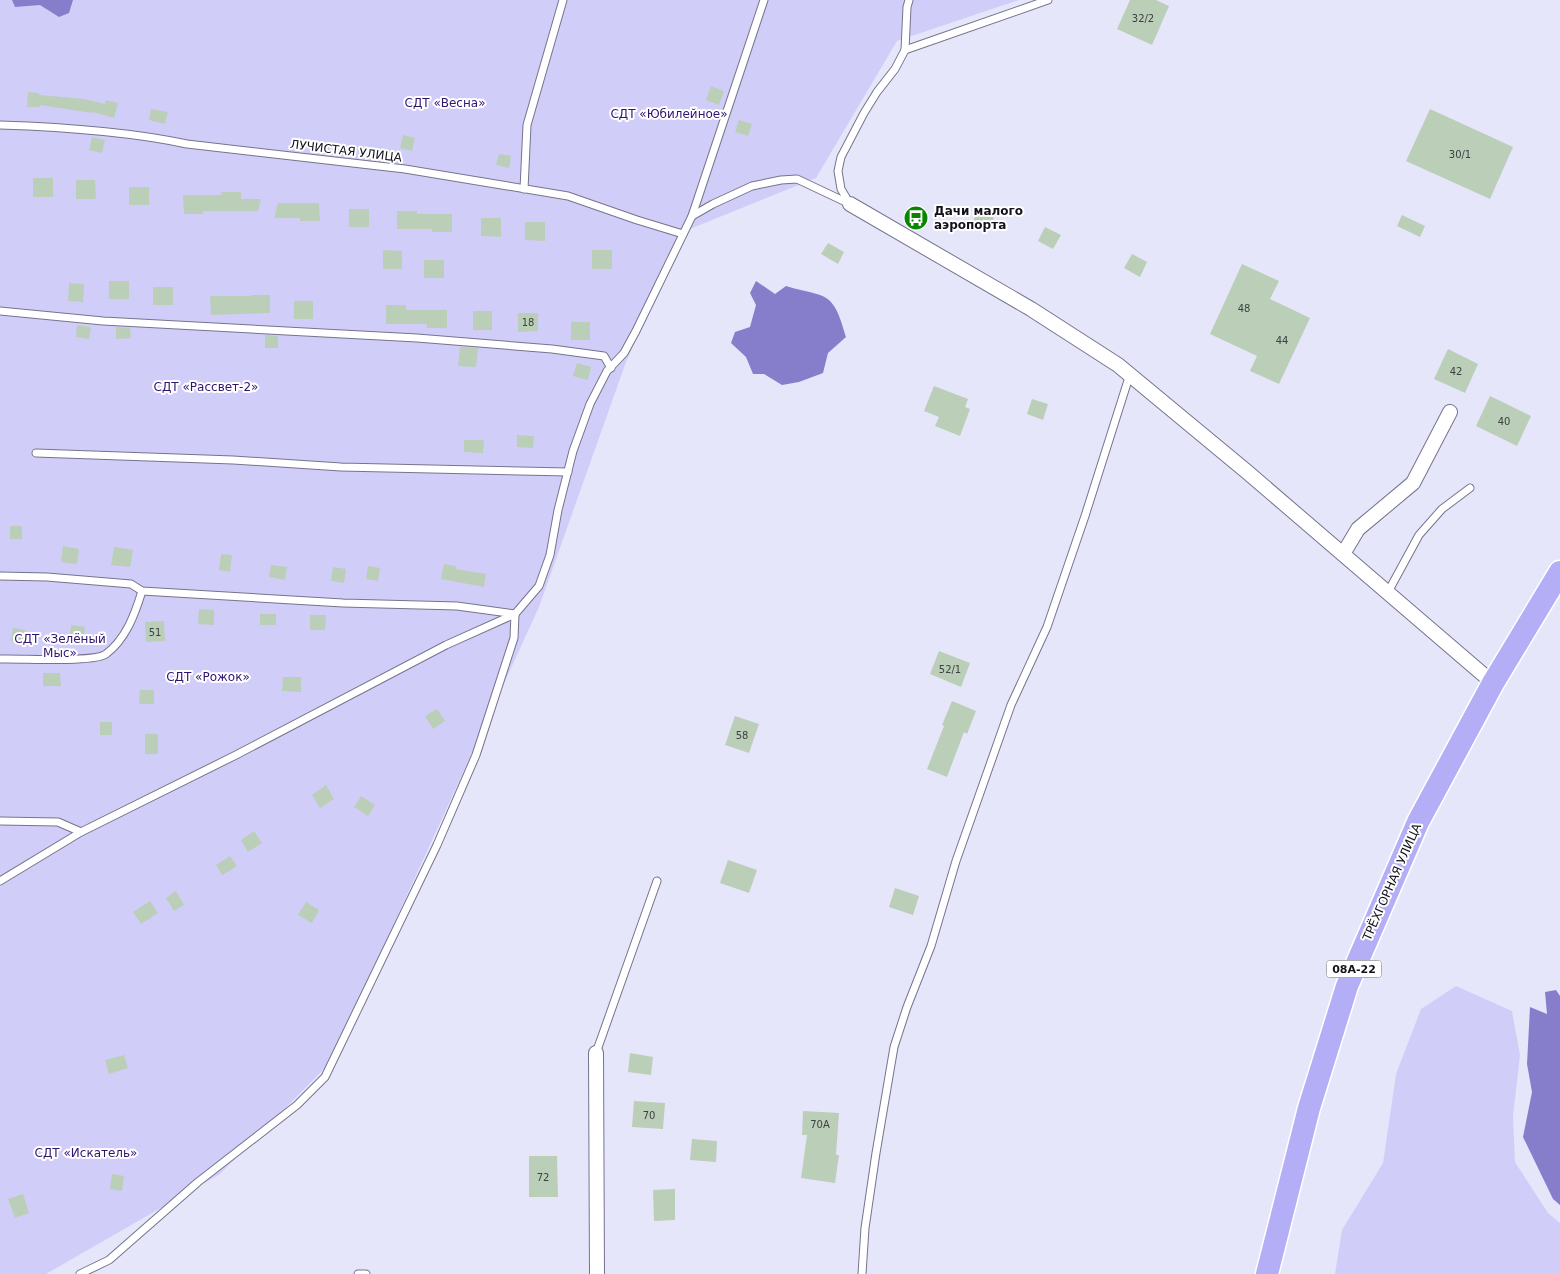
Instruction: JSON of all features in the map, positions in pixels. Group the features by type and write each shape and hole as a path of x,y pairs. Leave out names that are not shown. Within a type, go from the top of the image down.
{"highway":[{"name":"ТРЁХГОРНАЯ УЛИЦА","path":"1267,1274 1308,1108 1347,986 1418,822 1493,683 1560,572"}],"street":[{"path":"850,204 1031,309 1130,373 1493,683"},
{"path":"1343,554 1358,529 1412,483 1450,412"},
{"path":"596,1053 597,1274"}],"lane":[{"path":"524,189 527,125 563,0"},
{"path":"0,881 81,832 236,755 446,645 515,614 539,586 550,555 573,451 590,404 611,368 624,353 636,331 692,216 764,0"},
{"path":"850,204 840,189 838,171 841,157 864,113 877,92 896,69 905,50 909,0"},
{"path":"905,50 1048,0"},
{"name":"ЛУЧИСТАЯ УЛИЦА","path":"0,125 52,127 158,138 187,144 405,170 568,196 683,234"},
{"path":"692,216 752,186 780,180 798,180 850,204"},
{"path":"0,312 103,321 417,338 552,349 604,356 611,368"},
{"path":"862,1274 865,1228 874,1163 894,1047 931,946 956,861 1011,705 1047,627 1085,516 1130,373"},
{"path":"36,453 233,460 341,467 458,468 568,472"},
{"path":"1388,592 1419,534 1442,509 1470,488"},
{"path":"0,576 47,577 131,584 142,591 343,603 457,606 515,614"},
{"path":"0,659 90,660 105,655 122,638 136,609 142,591"},
{"path":"80,1274 109,1260 198,1182 297,1105 324,1078 403,913 438,845 476,755 514,638 515,614"},
{"path":"0,821 58,822 81,832"},
{"path":"596,1053 658,881"},
{"path":"358,1274 366,1274"}],"green space":[{"path":"0,0 1019,0 897,41 816,178 685,231 626,362 539,607 330,1063 220,1174 46,1274 0,1274"},
{"path":"1456,986 1512,1011 1520,1055 1513,1116 1515,1162 1548,1213 1560,1223 1560,1274 1335,1274 1342,1230 1383,1163 1396,1074 1421,1009"}],"shaded area":[{"path":"12,0 73,0 69,13 59,17 40,5 15,7"},
{"path":"756,281 775,294 786,286 816,294 831,302 840,318 846,337 828,353 823,373 799,382 782,385 764,374 753,374 746,357 731,343 735,332 750,327 756,305 750,293"},
{"path":"1556,990 1560,996 1560,1205 1553,1199 1523,1137 1532,1092 1527,1064 1530,1007 1547,1014 1545,992"}],"building":[{"path":"1130,0 1156,0 1169,6 1152,45 1117,29"},
{"path":"711,86 724,91 719,105 706,100"},
{"path":"28,92 39,93 39,95 85,99 105,104 106,100 118,103 114,118 93,112 40,105 39,107 27,107"},
{"path":"151,109 168,112 165,124 149,120"},
{"path":"1430,109 1513,147 1490,199 1406,161"},
{"path":"739,120 752,124 748,136 735,132"},
{"path":"403,135 415,138 412,151 400,148"},
{"path":"92,137 105,140 102,153 89,150"},
{"path":"499,154 511,156 509,168 496,165"},
{"path":"33,178 53,178 53,197 33,197"},
{"path":"76,180 95,180 96,199 76,199"},
{"path":"129,187 149,187 149,205 129,205"},
{"path":"221,192 241,192 241,199 261,199 258,211 203,211 203,214 184,214 183,195 221,195"},
{"path":"278,203 319,203 320,221 300,221 300,218 274,218"},
{"path":"349,209 369,209 369,227 349,227"},
{"path":"979,210 994,218 987,232 971,224"},
{"path":"397,211 417,211 417,214 452,214 452,232 432,232 432,229 397,229"},
{"path":"1402,215 1425,226 1420,237 1397,226"},
{"path":"481,218 501,218 501,237 481,236"},
{"path":"525,222 545,222 545,241 525,240"},
{"path":"1045,227 1061,235 1053,249 1038,241"},
{"path":"828,243 844,252 838,264 821,254"},
{"path":"383,250 402,251 402,269 383,269"},
{"path":"592,250 612,250 612,269 592,269"},
{"path":"1132,254 1147,262 1140,277 1124,268"},
{"path":"424,260 444,260 444,278 424,278"},
{"path":"1242,264 1279,281 1270,299 1310,318 1279,384 1250,371 1257,356 1210,334"},
{"path":"109,281 129,281 129,299 109,299"},
{"path":"69,283 84,284 83,302 68,301"},
{"path":"153,287 173,287 173,305 153,305"},
{"path":"270,295 270,313 211,315 210,296"},
{"path":"294,301 313,301 313,319 294,319"},
{"path":"386,305 406,305 406,310 447,310 447,328 427,328 427,324 386,324"},
{"path":"473,311 492,311 492,330 473,330"},
{"path":"518,313 538,313 538,331 518,332"},
{"path":"571,322 590,322 590,340 571,340"},
{"path":"77,325 91,327 89,339 76,337"},
{"path":"116,327 130,328 131,338 116,339"},
{"path":"265,335 278,336 278,348 265,348"},
{"path":"460,347 478,348 476,367 458,366"},
{"path":"1448,349 1478,364 1465,393 1434,379"},
{"path":"577,363 591,367 588,380 573,376"},
{"path":"934,386 968,399 965,407 970,409 960,436 935,426 939,417 924,411"},
{"path":"1490,396 1531,416 1517,446 1476,426"},
{"path":"1032,399 1048,404 1043,420 1027,414"},
{"path":"517,435 534,436 533,448 517,447"},
{"path":"464,440 484,440 483,453 464,452"},
{"path":"10,526 22,526 22,539 10,539"},
{"path":"63,546 79,549 77,564 61,562"},
{"path":"114,547 133,550 130,567 111,565"},
{"path":"221,554 232,555 230,572 219,570"},
{"path":"444,564 456,566 455,569 486,574 484,587 441,579"},
{"path":"271,565 287,567 285,580 269,577"},
{"path":"368,566 380,568 378,581 366,579"},
{"path":"333,567 346,569 344,583 331,581"},
{"path":"199,609 214,610 214,625 198,624"},
{"path":"260,614 276,614 276,625 260,625"},
{"path":"310,615 326,615 325,630 310,630"},
{"path":"164,621 165,641 146,642 145,622"},
{"path":"71,625 85,627 82,645 69,643"},
{"path":"13,628 25,630 23,642 11,641"},
{"path":"939,651 970,663 961,687 930,674"},
{"path":"43,673 60,673 61,686 43,686"},
{"path":"283,677 301,677 301,692 282,691"},
{"path":"140,690 154,690 154,704 139,704"},
{"path":"952,701 976,711 967,734 964,732 947,777 927,769"},
{"path":"437,709 445,721 433,729 425,716"},
{"path":"735,716 759,724 749,753 725,745"},
{"path":"100,722 112,722 112,735 100,735"},
{"path":"145,734 158,734 158,754 145,754"},
{"path":"326,785 334,799 320,808 312,795"},
{"path":"361,796 375,805 368,816 354,807"},
{"path":"254,831 262,843 248,852 241,840"},
{"path":"230,856 237,866 222,875 216,865"},
{"path":"728,860 757,870 749,893 720,883"},
{"path":"895,888 919,896 913,915 889,907"},
{"path":"176,891 184,905 174,911 166,898"},
{"path":"150,901 158,913 141,924 133,912"},
{"path":"306,902 319,910 312,923 298,915"},
{"path":"630,1053 653,1057 651,1075 628,1072"},
{"path":"124,1055 128,1068 109,1074 105,1060"},
{"path":"634,1101 665,1103 663,1129 632,1127"},
{"path":"803,1111 839,1113 836,1155 839,1155 835,1183 801,1178 807,1135 802,1135"},
{"path":"692,1139 717,1141 716,1162 690,1160"},
{"path":"529,1156 557,1156 558,1197 529,1197"},
{"path":"112,1174 124,1176 122,1191 110,1189"},
{"path":"675,1189 675,1220 654,1221 653,1190"},
{"path":"23,1194 29,1213 15,1218 8,1199"}],"place":[{"name":"Дачи малого аэропорта","path":"916,218"}],"park label":[{"name":"СДТ «Весна»","path":"445,103"},
{"name":"СДТ «Юбилейное»","path":"669,114"},
{"name":"СДТ «Рассвет-2»","path":"206,387"},
{"name":"СДТ «Зелёный Мыс»","path":"60,646"},
{"name":"СДТ «Рожок»","path":"208,677"},
{"name":"СДТ «Искатель»","path":"86,1153"}]}
